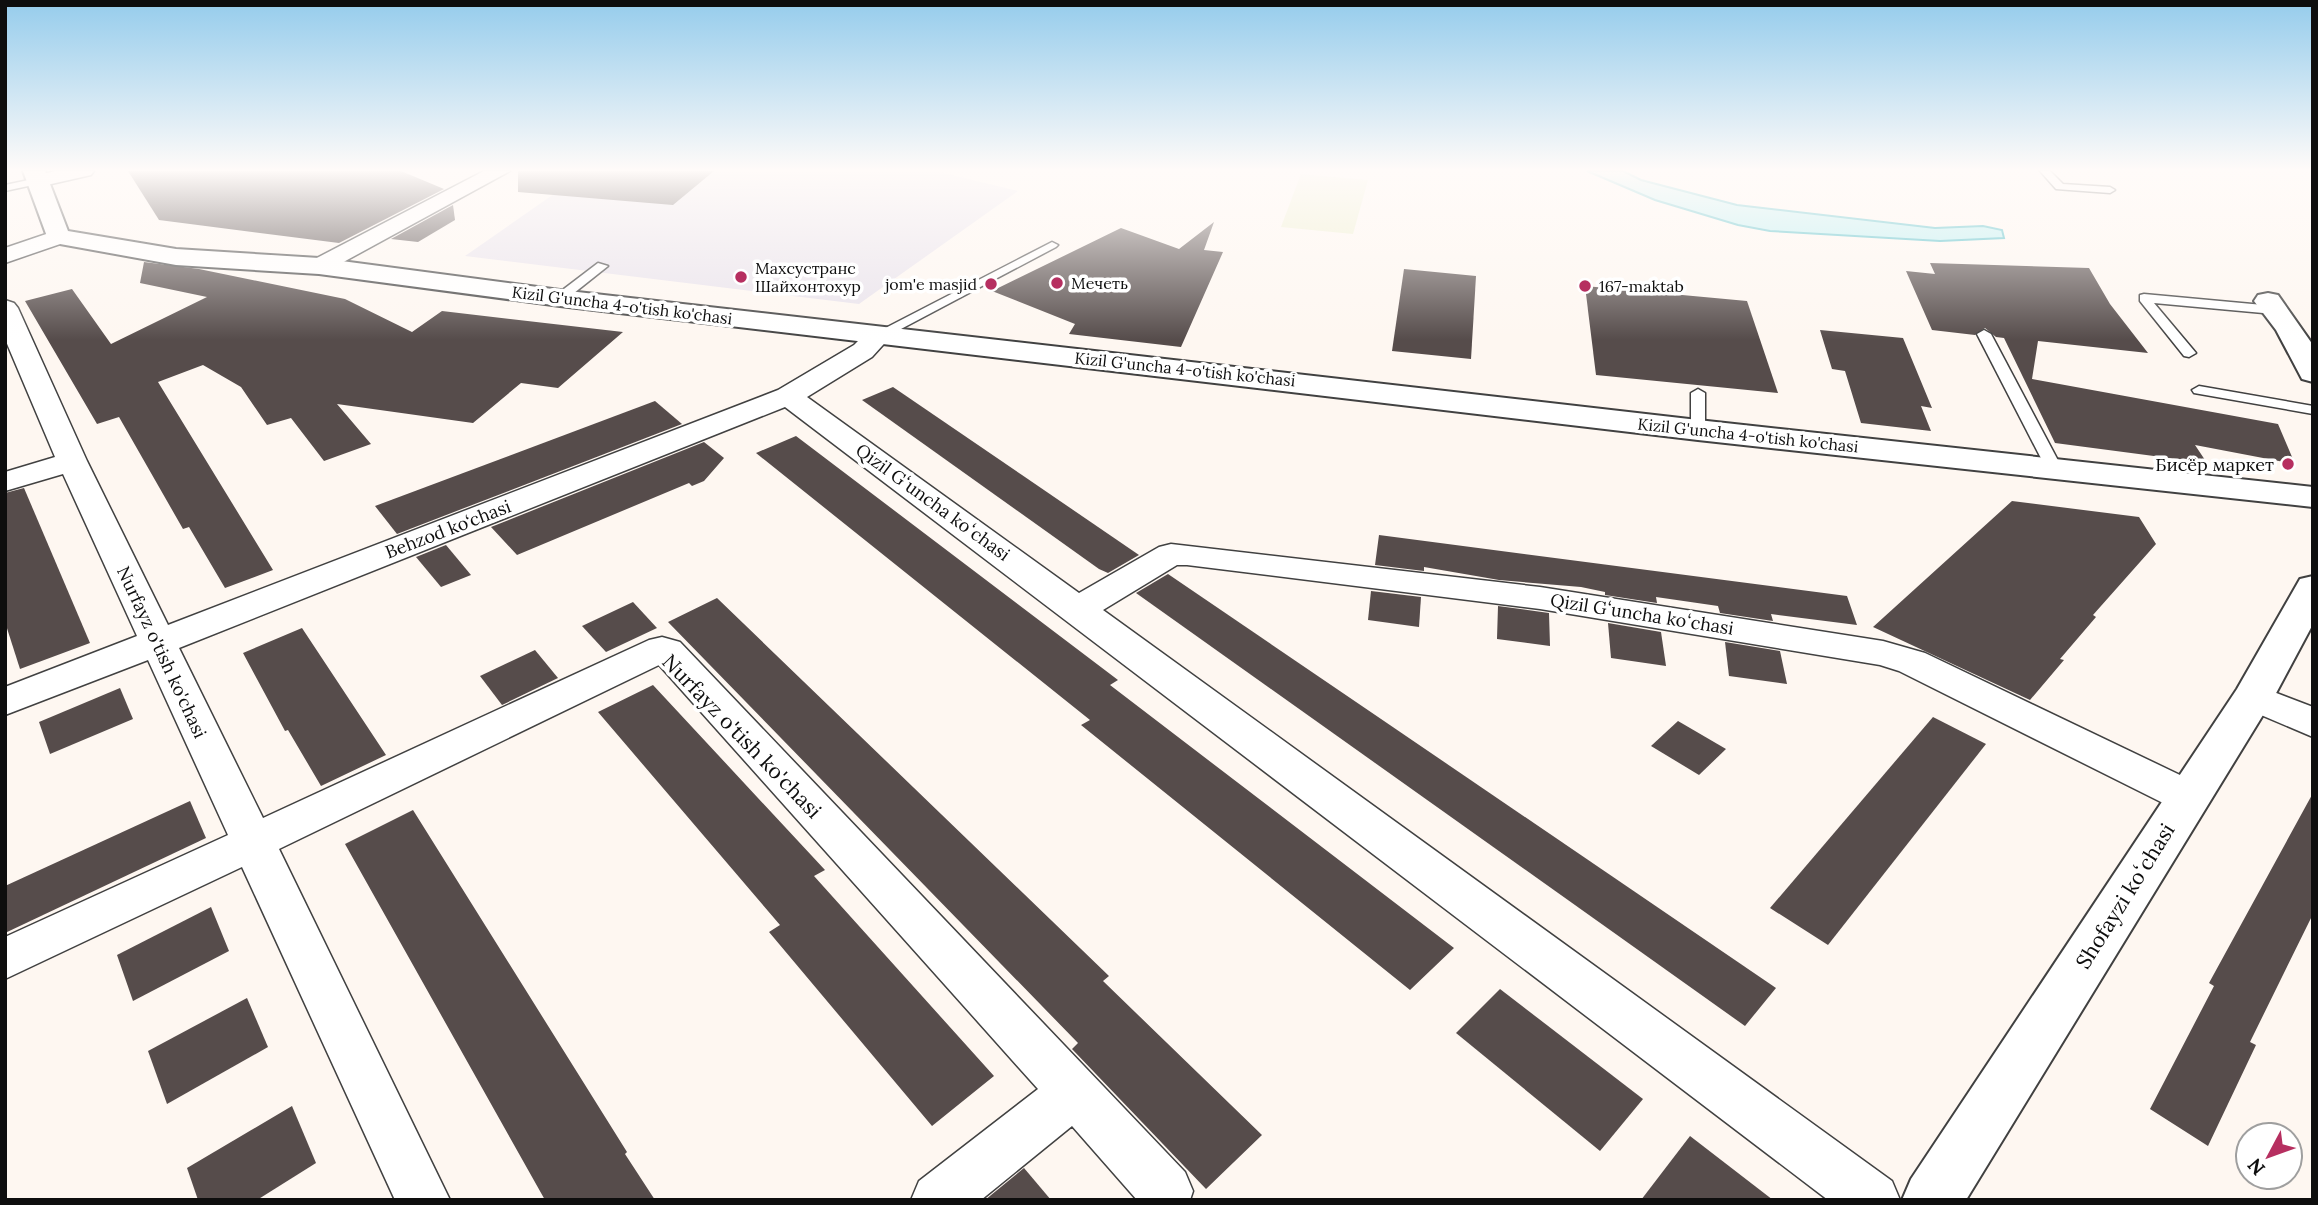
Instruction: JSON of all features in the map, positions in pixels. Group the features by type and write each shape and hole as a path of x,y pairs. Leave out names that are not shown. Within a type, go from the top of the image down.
{"street":[{"path":"6,261 58,237 54,227"},
{"path":"318,266 392,227"},
{"name":"Kizil G'uncha 4-o'tish ko'chasi","path":"58,237 176,257 318,266 560,298 1699,430 2313,497"},
{"path":"2271,306 2289,328 2313,373"},
{"name":"Nurfayz o'tish ko'chasi","path":"5,308 72,461 159,641 251,843 423,1200"},
{"name":"Behzod ko‘chasi","path":"5,702 788,396 863,351 879,335"},
{"name":"Qizil Gʻuncha koʻchasi","path":"788,396 1079,609 1873,1200"},
{"path":"5,482 72,461"},
{"name":"Qizil Gʻuncha koʻchasi","path":"1079,609 1171,554 1540,598 1883,653 1912,662 2188,797"},
{"name":"Shofayzi koʻchasi","path":"1933,1200 2253,696 2313,588"},
{"name":"Nurfayz o'tish ko'chasi","path":"5,959 653,653 667,651 1166,1191"},
{"path":"2253,696 2313,723"},
{"path":"938,1200 1075,1091"}],"lane":[{"path":"879,335 1052,245"},
{"path":"560,298 602,266"},
{"path":"2189,353 2144,298 2271,306"},
{"path":"1984,334 2054,468"},
{"path":"2199,390 2313,410"},
{"path":"1698,393 1699,430"}],"shaded area":[{"path":"506,227 967,227 859,304 465,256"}],"green space":[{"path":"1283,227 1355,227 1353,234"}],"water":[{"path":"1750,227 1989,227 2002,230 2004,238 1940,241 1770,231"}],"building":[{"path":"216,227 370,227 339,243"},
{"path":"412,227 443,227 418,242 391,239"},
{"path":"1207,227 1212,227 1204,250 1223,252 1181,347 1069,334 1075,324 992,291 1121,228 1179,249"},
{"path":"144,262 199,269 345,299 412,332 442,311 623,332 558,388 521,383 473,423 337,404 371,444 324,461 291,418 267,425 241,387 203,365 158,382 273,570 225,588 189,527 183,529 119,417 97,424 25,301 72,289 111,344 207,297 140,283"},
{"path":"1930,263 2089,268 2110,304 2148,353 2038,341 2032,379 2278,424 2295,464 2195,445 2207,463 2055,443 2004,338 1996,337 1985,328 1975,335 1932,330 1906,271 1935,274"},
{"path":"1404,269 1476,276 1471,359 1392,351"},
{"path":"1585,286 1747,301 1778,393 1596,375"},
{"path":"1820,330 1903,338 1932,408 1921,406 1931,431 1861,423 1845,371 1832,369"},
{"path":"893,387 1139,555 1108,573 1099,569 862,400"},
{"path":"655,401 682,424 397,534 375,506"},
{"path":"796,436 1118,680 1110,685 1454,948 1410,990 1081,725 1090,720 756,453"},
{"path":"704,442 724,458 704,481 692,486 689,483 517,555 491,527"},
{"path":"24,488 90,643 20,669 5,622 5,493"},
{"path":"2012,501 2139,517 2156,544 2093,615 2096,617 2030,700 1873,627"},
{"path":"1379,535 1847,596 1857,625 1771,614 1773,621 1720,613 1718,606 1656,597 1657,603 1605,595 1605,592 1581,587 1499,580 1424,567 1424,571 1375,565"},
{"path":"446,545 471,575 441,587 416,557"},
{"path":"1168,574 1776,988 1745,1026 1136,593"},
{"path":"1371,591 1421,597 1419,627 1368,620"},
{"path":"717,598 1109,976 1103,981 1262,1135 1206,1189 1072,1049 1078,1043 668,622"},
{"path":"633,602 657,628 606,652 582,626"},
{"path":"1498,606 1549,613 1550,646 1497,639"},
{"path":"1608,623 1661,632 1666,666 1611,658"},
{"path":"302,628 386,755 321,786 288,730 285,731 243,653"},
{"path":"1725,642 1780,651 1787,684 1729,676"},
{"path":"535,650 558,678 502,705 480,676"},
{"path":"653,685 825,870 814,876 994,1076 932,1126 769,932 780,925 598,712"},
{"path":"120,688 133,719 50,754 39,722"},
{"path":"1933,717 1986,744 1828,945 1770,908"},
{"path":"1678,721 1726,749 1699,775 1651,746"},
{"path":"2313,793 2313,914 2250,1042 2256,1045 2208,1146 2150,1109 2214,986 2209,983"},
{"path":"190,801 206,838 5,933 5,886"},
{"path":"413,810 655,1200 545,1200 345,844"},
{"path":"211,907 229,951 133,1001 117,955"},
{"path":"1500,989 1643,1099 1600,1151 1456,1033"},
{"path":"247,998 268,1047 167,1104 148,1051"},
{"path":"292,1106 316,1163 257,1200 198,1200 187,1168"},
{"path":"1690,1136 1773,1200 1641,1200"},
{"path":"1024,1168 1051,1200 985,1200"}],"place":[{"name":"Махсустранс Шайхонтохур","path":"741,277"},
{"name":"Мечеть","path":"1057,283"},
{"name":"jom'e masjid","path":"991,284"},
{"name":"167-maktab","path":"1585,286"},
{"name":"Бисёр маркет","path":"2288,464"}]}
